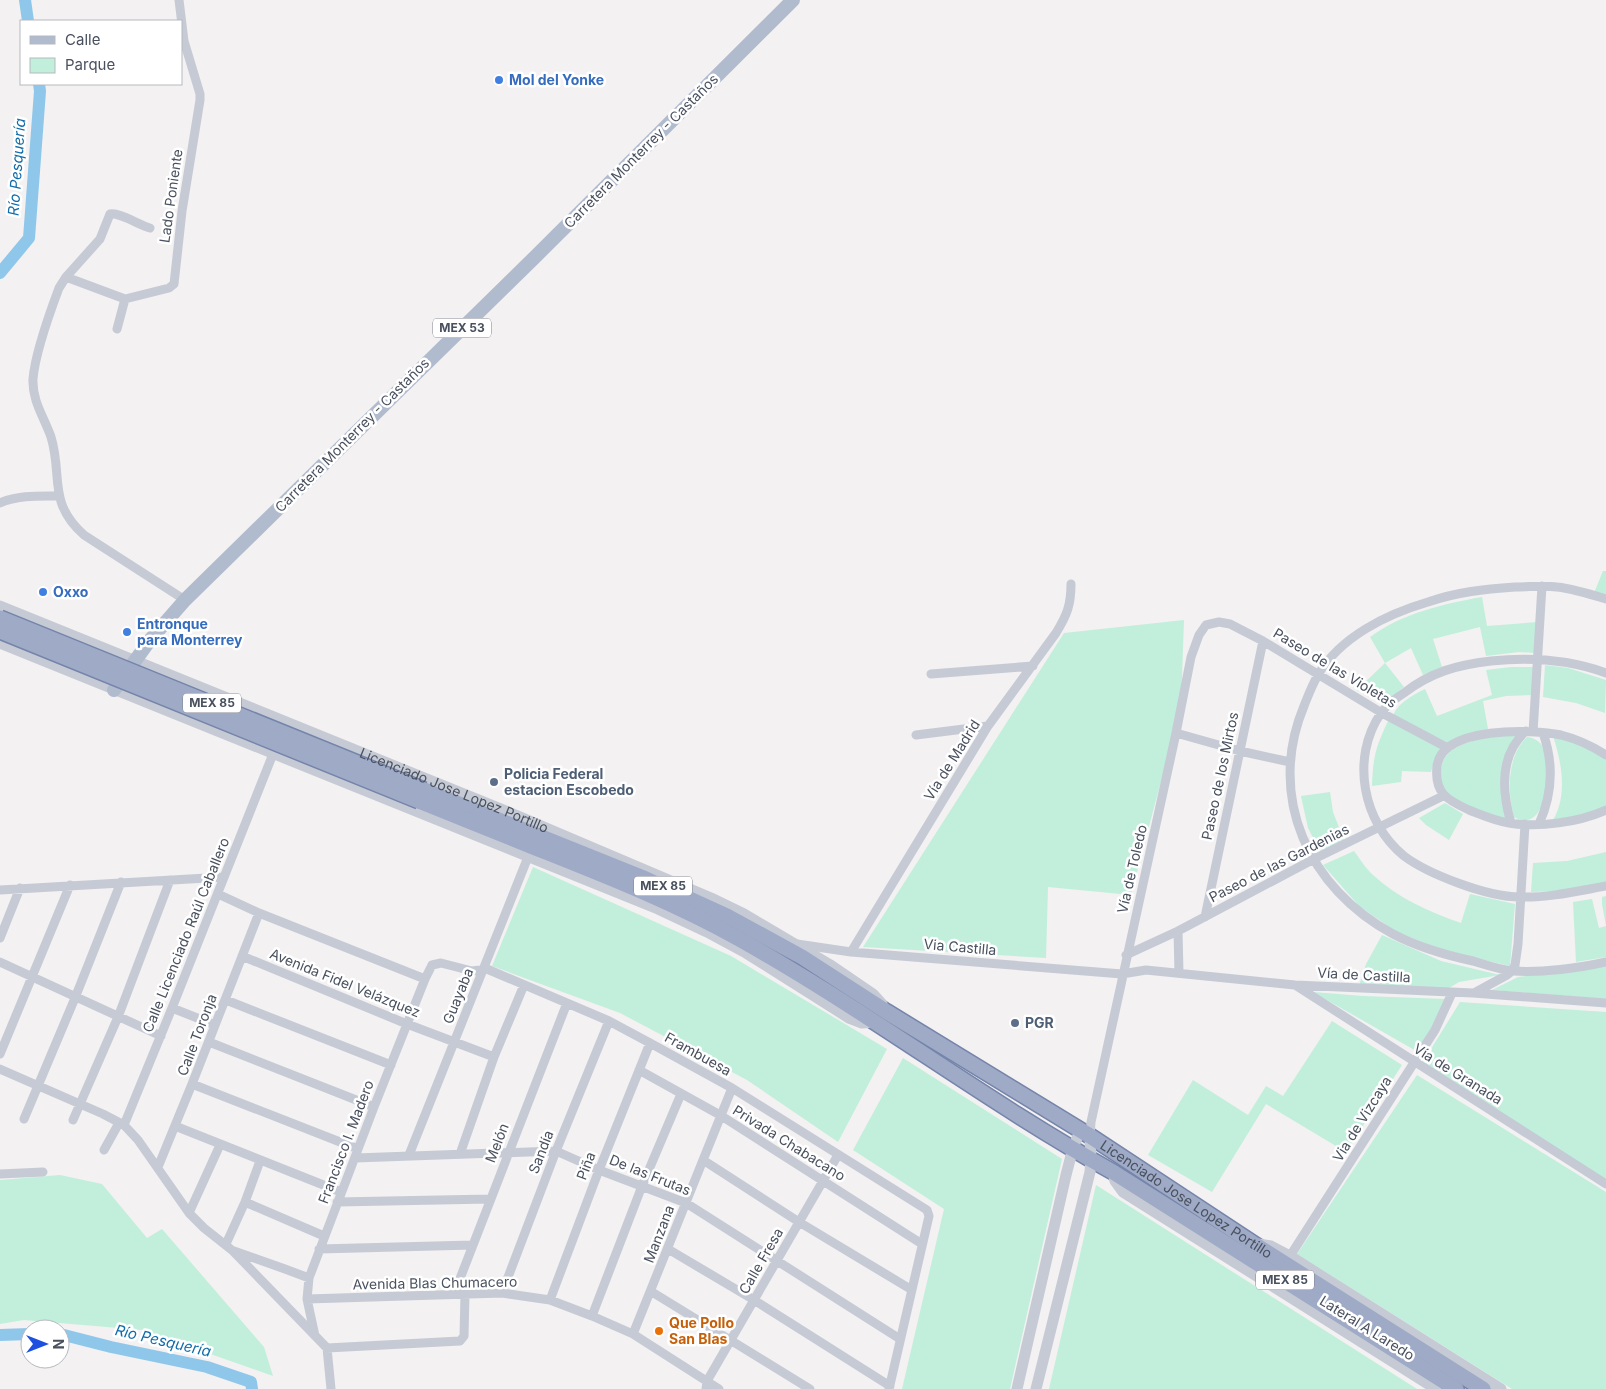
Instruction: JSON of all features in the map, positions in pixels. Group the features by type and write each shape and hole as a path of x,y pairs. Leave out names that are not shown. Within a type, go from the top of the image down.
{"highway":[{"name":"Licenciado Jose Lopez Portillo","path":"0,618 421,795 530,852 662,900 704,920 792,969 917,1051 1113,1172 1456,1389"},
{"name":"Licenciado Jose Lopez Portillo","path":"0,631 421,795 646,879 727,916 802,957 887,1012 1087,1130 1254,1244 1483,1389"}],"main road":[{"name":"Carretera Monterrey - Castaños","path":"114,690 135,660 185,600 539,253 793,0"}],"street":[{"name":"Lado Poniente","path":"179,0 181,20"},
{"name":"Lado Poniente","path":"125,299 173,287 175,282 182,211 200,100 200,94 184,41 182,25"},
{"path":"150,228 136,224 114,213 110,214 100,239 66,277 59,288 35,367 34,390 38,409 53,444 58,496 72,521 84,535 185,600"},
{"path":"66,277 125,299 117,329"},
{"path":"0,503 28,497 58,496"},
{"name":"Vía de Madrid","path":"851,952 988,726 1033,666 1065,618 1071,602 1070,584"},
{"path":"1606,599 1578,591 1542,586 1468,592 1412,606 1370,626 1337,652 1318,674 1300,716 1290,762 1290,783 1296,820 1303,839 1314,859 1327,879 1353,907 1393,934 1441,954 1512,971 1580,967 1606,962"},
{"path":"1539,824 1548,801 1551,770 1550,758 1534,732 1542,586"},
{"name":"Licenciado Jose Lopez Portillo","path":"0,606 650,871 744,914 832,966 873,994 879,999 887,1012"},
{"name":"Paseo de las Violetas","path":"1206,625 1218,622 1230,624 1263,641 1382,713 1448,748"},
{"name":"Vía de Toledo","path":"1087,1130 1176,733 1191,657 1199,635 1206,625"},
{"path":"61,668 72,667 79,662 82,647 76,636"},
{"name":"Paseo de los Mirtos","path":"1205,917 1263,641"},
{"name":"Licenciado Jose Lopez Portillo","path":"0,643 273,754 530,852"},
{"path":"1606,673 1571,663 1537,658 1479,663 1442,671 1413,686 1397,697 1382,713 1365,751 1363,767 1366,791 1378,828 1404,856 1443,878 1468,887 1520,897 1606,886"},
{"path":"931,674 1033,666"},
{"path":"163,710 159,700 161,690 172,680 182,680"},
{"path":"916,735 988,726"},
{"path":"1606,755 1576,740 1534,732 1503,731 1484,734 1448,748 1442,753 1437,765 1438,782 1443,796 1480,814 1510,824 1561,822 1582,818 1606,810"},
{"path":"1510,824 1506,800 1505,772 1509,756 1514,745 1534,732"},
{"path":"1176,733 1290,762"},
{"name":"Calle Licenciado Raúl Caballero","path":"104,1150 121,1124 161,1036 273,754"},
{"name":"Paseo de las Gardenias","path":"1126,955 1205,917 1314,859 1443,796"},
{"path":"1473,993 1512,971 1517,956 1525,824"},
{"name":"Guayaba","path":"409,1155 530,852"},
{"path":"0,890 224,876"},
{"path":"72,1120 118,1017 170,880"},
{"path":"24,1119 76,998 121,882"},
{"path":"0,1054 70,885"},
{"path":"0,938 20,888"},
{"path":"218,894 259,913 425,979"},
{"name":"Calle Toronja","path":"158,1167 259,913"},
{"path":"1178,930 1179,973"},
{"name":"Via Castilla","path":"795,944 851,952 1122,974"},
{"name":"Avenida Fidel Velázquez","path":"242,956 407,1024 494,1057"},
{"path":"0,962 161,1036"},
{"name":"Frambuesa","path":"435,963 472,971 483,969 567,1003 609,1021 732,1088 926,1210 929,1213 922,1244"},
{"name":"Francisco I. Madero","path":"315,1336 307,1299 308,1278 390,1065 425,979 430,968 435,963"},
{"name":"Vía de Castilla","path":"1122,974 1136,970 1146,970 1295,985 1473,993 1606,1003"},
{"path":"460,1154 494,1057 524,985"},
{"name":"Vía de Granada","path":"1295,985 1606,1184"},
{"name":"Via de Vizcaya","path":"1290,1256 1435,1030 1452,993"},
{"path":"226,1000 390,1065"},
{"name":"Melón","path":"454,1294 567,1003"},
{"path":"172,1008 215,1025"},
{"name":"Sandía","path":"502,1293 556,1151 609,1021"},
{"path":"209,1042 374,1107"},
{"name":"Piña","path":"550,1300 650,1043"},
{"path":"0,1069 80,1103 121,1124 133,1134 189,1213 204,1228 234,1251 327,1348 331,1389"},
{"name":"Privada Chabacano","path":"639,1070 720,1115 922,1244"},
{"path":"192,1084 357,1153"},
{"name":"Manzana","path":"634,1334 732,1088"},
{"path":"592,1316 642,1186 681,1094"},
{"path":"175,1126 341,1192"},
{"path":"1017,1389 1073,1148 1087,1130"},
{"path":"1036,1389 1092,1160 1087,1130"},
{"path":"189,1213 220,1145"},
{"name":"De las Frutas","path":"357,1153 409,1155 556,1151 686,1204 900,1339"},
{"name":"Calle Fresa","path":"706,1385 838,1154"},
{"path":"703,1160 799,1222 912,1290"},
{"path":"226,1244 245,1202 260,1161"},
{"path":"0,1174 43,1172"},
{"name":"Lateral A Laredo","path":"1113,1172 1117,1185 1123,1192 1436,1389"},
{"path":"337,1202 490,1199"},
{"path":"245,1202 324,1236"},
{"path":"319,1249 473,1244"},
{"path":"668,1249 754,1300 890,1388 922,1244"},
{"name":"Lateral A Laredo","path":"1254,1244 1271,1246 1290,1256 1501,1389"},
{"path":"234,1251 285,1268 308,1278"},
{"path":"652,1292 810,1389"},
{"name":"Avenida Blas Chumacero","path":"307,1299 502,1293 550,1300 634,1334 706,1385 719,1389"},
{"path":"327,1348 460,1342 464,1336 465,1294"}],"green space":[{"path":"1603,571 1606,571 1606,596 1594,593"},
{"path":"1482,597 1487,626 1538,622 1536,653 1519,652 1486,656 1480,627 1433,639 1442,667 1423,675 1411,648 1385,663 1370,637 1396,622 1438,606"},
{"path":"1184,620 1181,705 1131,895 1048,887 1046,958 863,947 1064,633"},
{"path":"1385,663 1404,687 1384,704 1357,690"},
{"path":"1545,665 1568,668 1606,680 1605,713 1576,703 1543,697"},
{"path":"1534,667 1532,695 1506,696 1483,701 1488,729 1448,743 1393,715 1411,696 1425,689 1437,716 1492,695 1486,670"},
{"path":"1389,719 1442,747 1436,756 1431,772 1402,771 1401,782 1372,786 1376,751"},
{"path":"1519,735 1504,760 1508,820 1463,803 1447,793 1443,788 1441,775 1443,762 1449,753 1458,746 1483,738"},
{"path":"1553,736 1575,743 1606,757 1606,807 1552,822 1557,812 1562,791 1561,768"},
{"path":"1527,737 1536,740 1544,748 1547,760 1547,785 1540,809 1534,817 1525,820 1514,817 1510,797 1510,775 1512,764 1520,745"},
{"path":"1330,792 1333,812 1344,840 1320,851 1308,828 1301,796"},
{"path":"1445,803 1463,814 1449,840 1426,825 1419,818"},
{"path":"1354,851 1370,873 1393,891 1426,909 1461,923 1470,894 1515,904 1510,966 1445,951 1397,932 1360,907 1323,865"},
{"path":"1606,852 1606,883 1563,891 1531,892 1533,863 1567,861"},
{"path":"533,867 731,956 887,1049 838,1142 747,1080 620,1013 492,966"},
{"path":"1606,896 1606,926 1602,897"},
{"path":"1592,899 1599,928 1606,926 1606,957 1576,962 1573,902"},
{"path":"1382,935 1441,961 1500,975 1459,982 1449,988 1359,986 1366,964"},
{"path":"1606,965 1606,999 1492,990 1518,977"},
{"path":"1313,992 1363,996 1447,999 1418,1052"},
{"path":"1460,1002 1606,1012 1606,1180 1423,1062"},
{"path":"1332,1021 1402,1065 1346,1152 1266,1104 1212,1192 1148,1155 1193,1080 1248,1115 1266,1086 1283,1096"},
{"path":"903,1058 1062,1159 1010,1389 902,1389 944,1209 853,1150"},
{"path":"1417,1075 1606,1192 1606,1389 1512,1389 1297,1254"},
{"path":"60,1175 102,1184 147,1238 162,1229 264,1347 273,1376 142,1330 70,1324 70,1319 20,1319 20,1321 0,1324 0,1180"},
{"path":"1096,1185 1417,1389 1049,1389"}],"waterway":[{"name":"Río Pesquería","path":"25,0 28,20"},
{"name":"Río Pesquería","path":"0,273 29,238 39,85"},
{"name":"Río Pesquería","path":"0,1335 20,1334"},
{"name":"Río Pesquería","path":"70,1337 207,1367 251,1382 252,1389"}],"place":[{"name":"Mol del Yonke","path":"499,80"},
{"name":"Oxxo","path":"43,592"},
{"name":"Entronque para Monterrey","path":"127,632"},
{"name":"Policia Federal estacion Escobedo","path":"494,782"},
{"name":"PGR","path":"1015,1023"},
{"name":"Que Pollo San Blas","path":"659,1331"}]}
